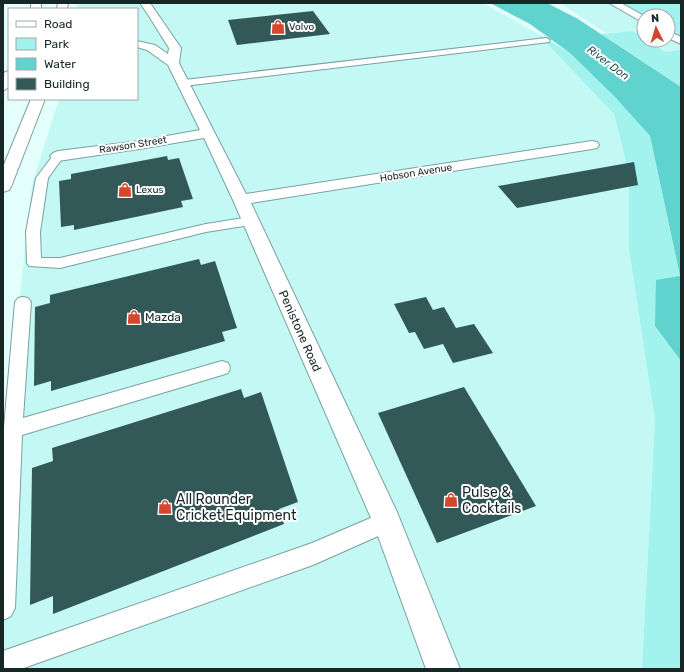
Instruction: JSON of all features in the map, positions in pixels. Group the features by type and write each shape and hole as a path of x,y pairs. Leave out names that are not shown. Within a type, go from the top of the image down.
{"main road":[{"name":"Penistone Road","path":"145,3 175,48 173,63 241,200 387,522 443,669"},
{"path":"614,3 636,15"},
{"path":"138,40 149,34 159,26"},
{"path":"138,44 151,47 173,63"},
{"path":"3,87 8,77"},
{"path":"3,187 38,100"},
{"name":"Rawson Street","path":"58,156 139,145 208,133"},
{"name":"Hobson Avenue","path":"241,200 592,145"}],"lane":[{"path":"184,83 546,40"},
{"path":"58,156 42,178 33,232 34,263 60,262 206,228 250,221"},
{"path":"3,608 13,428 23,302"},
{"path":"13,428 222,368"},
{"path":"3,663 313,554 387,522"}],"shaded area":[{"path":"77,3 483,3 538,34 614,114 629,174 629,249 655,420 642,669 3,669 3,451 32,185 59,100 138,100 138,8 76,8"},
{"path":"560,3 622,3 636,11 636,33 633,31 606,33"},
{"path":"676,33 681,36 681,50 665,52 659,48 676,48"}],"green space":[{"path":"622,3 681,3 681,36 676,33 676,8 636,8 636,11"},
{"path":"633,31 636,33 636,48 659,48 665,52 681,50 681,87 601,34"},
{"path":"538,34 570,53 615,97 650,136 680,277 655,326 681,361 681,669 642,669 655,420 629,249 629,174 614,114"}],"water":[{"name":"River Don","path":"490,3 547,3 578,19 681,87 681,361 655,326 656,280 680,276 650,136 615,97 570,53 530,24"}],"building":[{"name":"Volvo","path":"313,11 330,34 237,45 228,20"},
{"name":"Lexus","path":"167,156 168,160 179,158 193,199 181,201 183,207 74,230 74,225 61,227 59,181 71,179 71,174"},
{"path":"634,162 638,185 517,208 498,186"},
{"name":"Mazda","path":"199,259 201,265 215,261 237,328 222,332 225,341 51,391 51,381 34,386 35,307 50,303 50,295"},
{"path":"426,297 433,310 444,307 456,328 474,324 493,353 453,363 443,344 424,349 415,332 409,333 394,304"},
{"path":"464,387 536,506 437,543 378,413"},
{"path":"241,389 244,398 261,392 298,502 279,509 284,524 53,614 53,596 30,605 32,468 53,461 52,448"}],"place":[{"name":"Volvo","path":"278,27"},
{"name":"Lexus","path":"125,190"},
{"name":"Mazda","path":"134,317"},
{"name":"Pulse & Cocktails","path":"451,500"},
{"name":"All Rounder Cricket Equipment","path":"165,507"}]}
